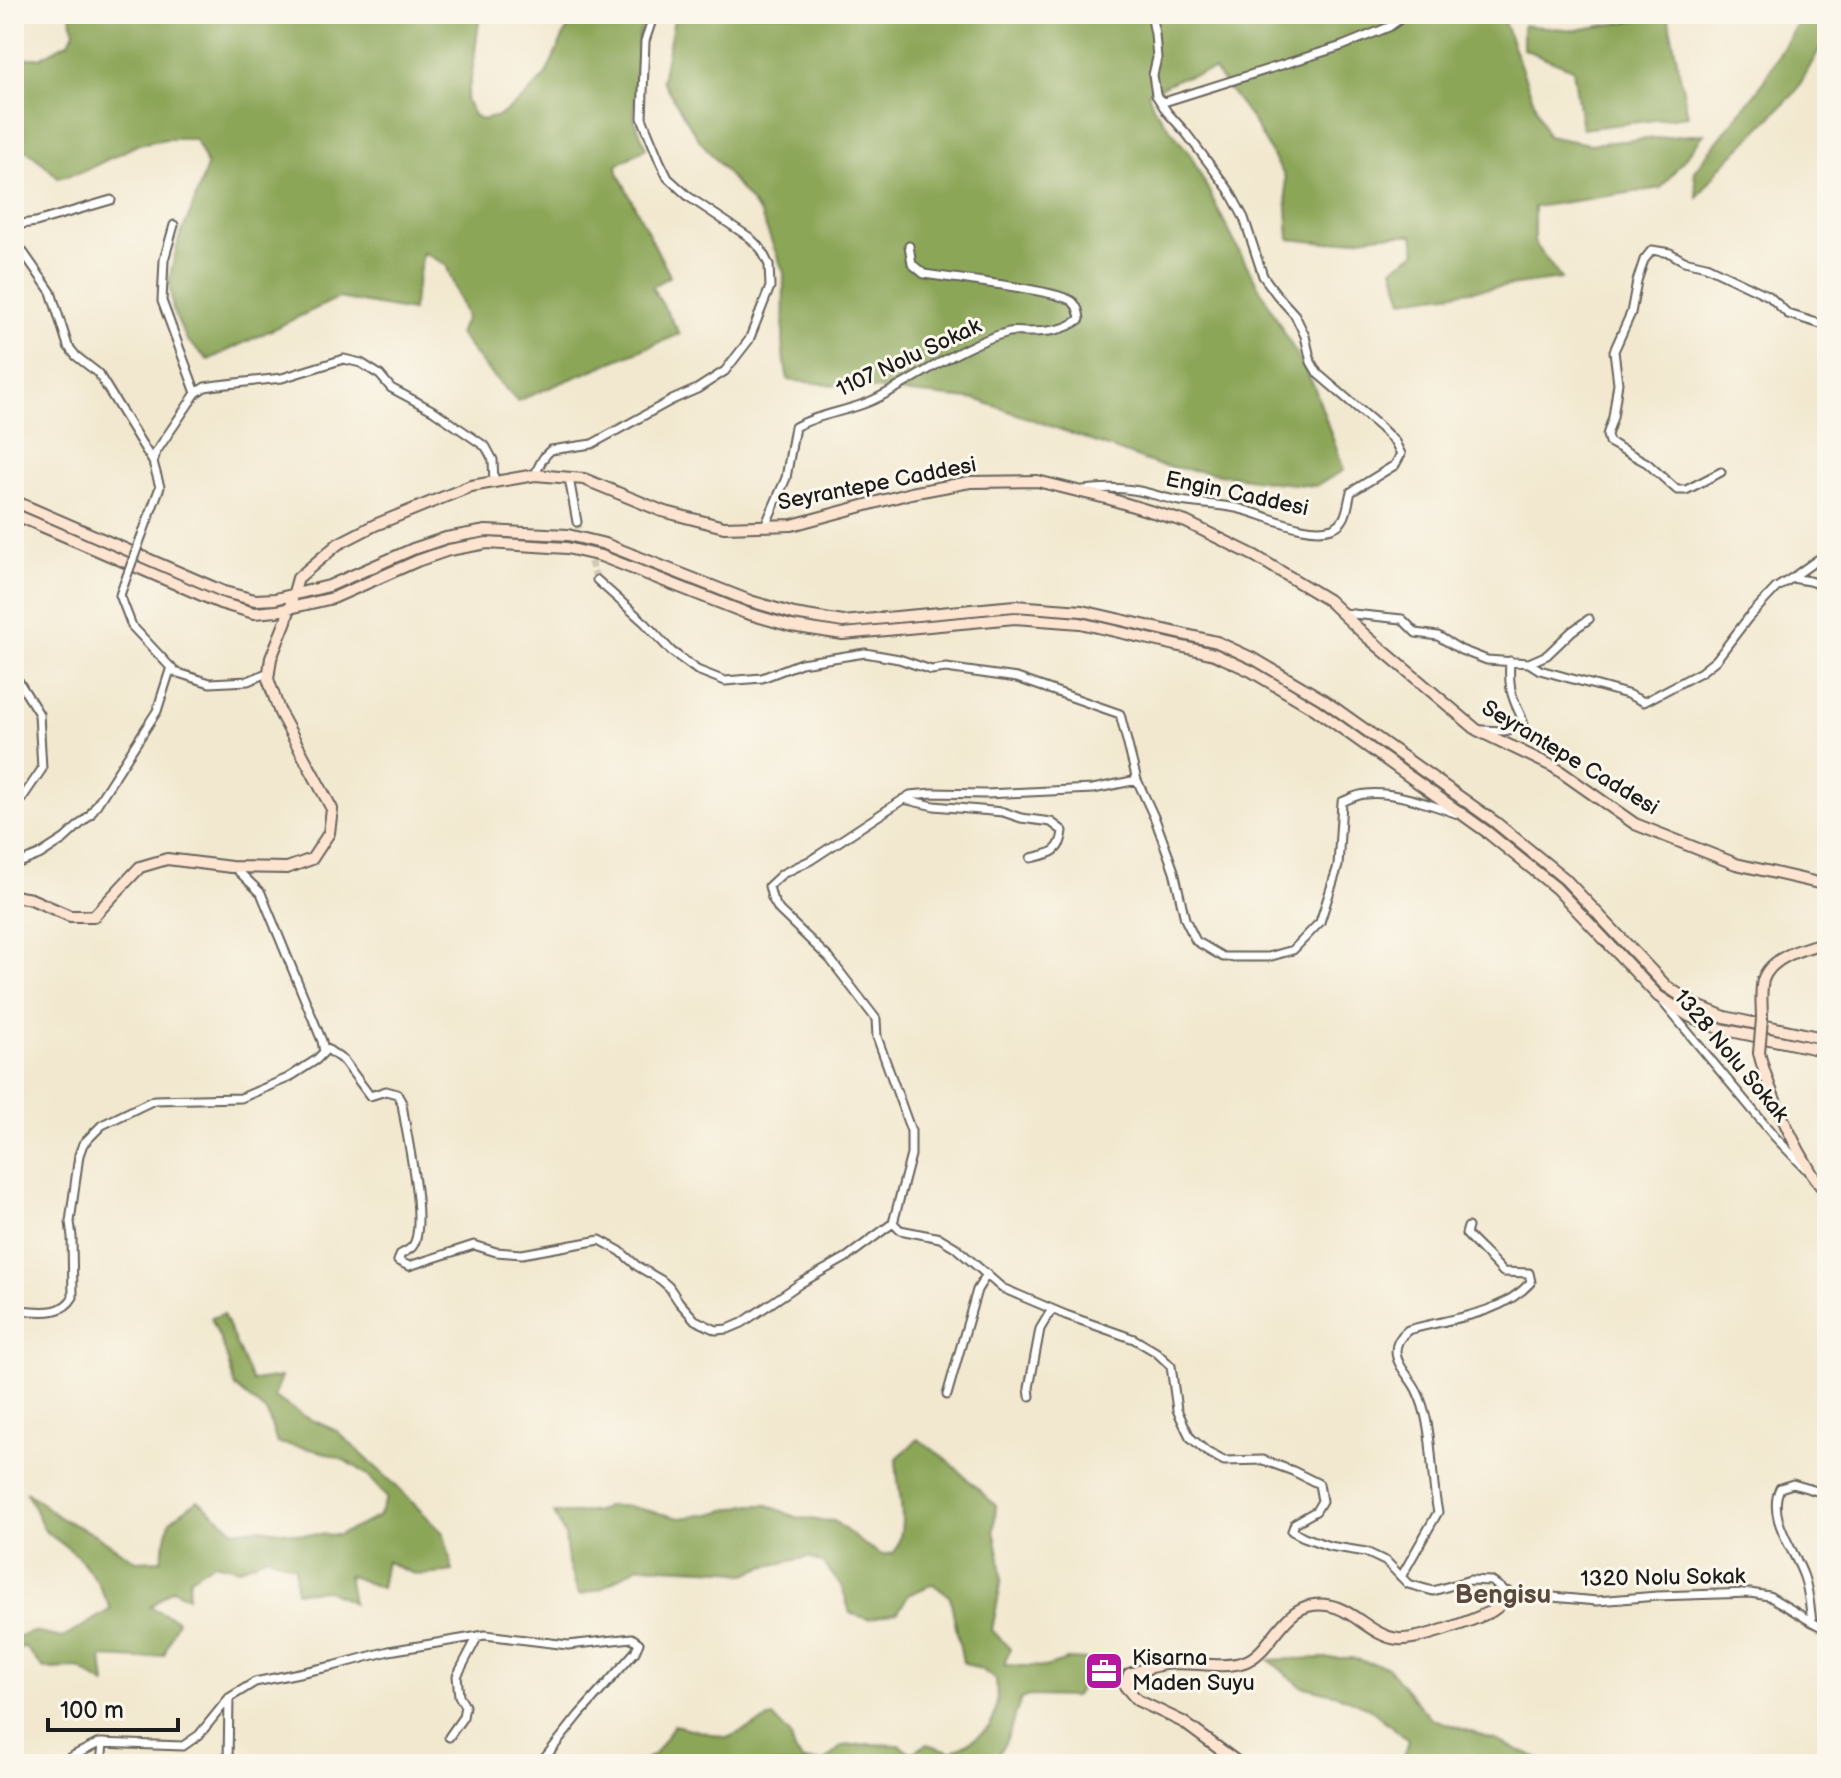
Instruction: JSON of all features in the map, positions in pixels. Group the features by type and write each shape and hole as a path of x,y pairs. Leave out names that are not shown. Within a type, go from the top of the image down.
{"main road":[{"name":"Seyrantepe Caddesi","path":"269,672 298,578 338,544 375,525 471,486 535,475 584,479 662,511 724,527 792,525 911,493 970,482 1037,481 1186,522 1255,556 1328,600 1477,730 1554,767 1635,824 1736,864 1827,885"},
{"path":"14,501 224,592 255,600 275,599 329,586 424,545 486,531 568,535 605,544 750,601 794,614 843,622 1015,606 1082,611 1217,642 1256,660 1322,699 1495,822 1565,879 1666,986 1695,1005 1725,1017 1827,1039"},
{"path":"14,514 220,603 254,613 333,598 417,561 487,543 567,548 601,556 746,613 791,626 843,634 1015,618 1080,623 1214,654 1251,671 1315,709 1467,818 1556,888 1656,994 1689,1016 1721,1029 1827,1051"},
{"path":"14,896 31,899 70,916 94,916 140,867 167,859 234,867 287,868 312,859 329,833 332,809 280,713 268,679 269,672"},
{"path":"1827,942 1802,949 1773,965 1764,978 1759,1053 1773,1097 1812,1175 1827,1192"},
{"path":"1240,1764 1183,1722 1137,1700 1125,1686 1129,1674 1166,1664 1244,1662 1258,1654 1281,1626 1306,1606 1319,1605 1346,1611 1384,1635 1400,1639 1443,1629 1494,1610 1506,1601 1508,1593"}],"street":[{"path":"535,475 539,464 551,450 592,444 725,371 749,340 770,287 769,265 761,249 749,237 689,197 668,178 660,162 642,118 645,41 654,14"},
{"path":"1151,14 1157,58 1154,85 1156,95 1164,102 1342,46 1389,27 1407,14"},
{"name":"Engin Caddesi","path":"1077,491 1104,488 1132,490 1175,500 1237,508 1289,525 1333,528 1345,517 1351,492 1395,465 1401,454 1395,442 1380,427 1318,374 1295,315 1263,276 1244,218 1229,190 1160,100"},
{"path":"14,225 36,222 111,200"},
{"path":"174,225 164,260 162,301 196,393"},
{"path":"14,239 51,292 68,346 98,373 153,462 160,487 120,595 132,626 175,672 210,683 248,681 269,672"},
{"name":"1107 Nolu Sokak","path":"765,526 786,478 795,427 807,420 870,402 970,348 1011,331 1061,329 1080,319 1079,310 1072,300 1045,292 924,274 912,264 909,246"},
{"path":"1721,472 1686,490 1677,490 1647,463 1609,442 1607,435 1618,383 1614,351 1631,313 1644,260 1652,250 1670,253 1684,261 1706,266 1769,296 1788,314 1827,326"},
{"path":"153,462 156,452 196,393 205,387 282,378 344,359 361,363 380,375 391,388 434,411 486,447 493,460 494,482"},
{"path":"569,478 577,522"},
{"path":"1342,613 1402,619 1416,633 1438,636 1461,650 1487,660 1529,663 1540,670 1627,694 1644,702 1701,672 1716,660 1755,609 1776,588 1817,560 1827,558"},
{"path":"1792,578 1827,587"},
{"path":"597,580 671,651 697,670 725,681 762,678 801,663 865,653 899,659 931,670 946,668 1017,678 1120,714 1137,780 1174,871 1185,919 1196,941 1223,957 1268,957 1293,950 1320,922 1338,866 1342,802 1365,794 1398,797 1467,818"},
{"path":"1529,663 1547,655 1589,619"},
{"path":"1477,730 1505,731 1524,725 1509,682 1510,661"},
{"path":"14,865 39,855 64,839 90,815 157,711 171,667"},
{"path":"14,674 39,714 42,769 14,810"},
{"path":"323,1046 344,1061 370,1096 386,1091 397,1094 402,1103 417,1195 416,1237 411,1248 401,1254 398,1261 409,1266 474,1245 496,1252 522,1254 600,1240 661,1280 695,1320 716,1330 728,1329 847,1257 893,1223 911,1155 911,1131 877,1037 876,1019 830,959 779,910 769,886 782,874 811,860 910,795 1093,789 1137,780"},
{"path":"903,799 934,806 1003,812 1051,822 1063,831 1062,842 1052,853 1031,858"},
{"path":"14,1310 53,1312 68,1306 73,1297 70,1222 79,1155 83,1144 102,1125 154,1100 241,1098 288,1078 324,1052 261,893 234,867"},
{"name":"1328 Nolu Sokak","path":"1656,994 1775,1137 1812,1175"},
{"path":"893,1223 900,1230 940,1238 955,1247 1002,1288 1052,1309 1040,1329 1030,1396"},
{"path":"1401,1577 1438,1512 1425,1408 1415,1386 1400,1365 1396,1350 1400,1337 1408,1330 1486,1312 1523,1292 1531,1282 1529,1273 1503,1272 1469,1238 1466,1234 1468,1227"},
{"path":"947,1395 977,1290 987,1274"},
{"name":"1320 Nolu Sokak","path":"1052,1309 1134,1339 1156,1352 1171,1366 1177,1410 1190,1437 1207,1452 1224,1461 1263,1460 1319,1484 1322,1501 1316,1511 1295,1523 1292,1531 1329,1546 1366,1552 1387,1562 1408,1584 1433,1591 1470,1580 1491,1581 1508,1593 1597,1601 1750,1593 1769,1596 1827,1630"},
{"path":"1812,1622 1805,1579 1777,1515 1775,1498 1780,1488 1793,1484 1827,1494"},
{"path":"61,1764 99,1743 183,1746 199,1735 229,1698 255,1682 389,1651 485,1635 568,1645 632,1638 639,1643 635,1652 540,1764"},
{"path":"449,1737 463,1717 465,1706 459,1696 457,1676 478,1636"},
{"path":"228,1764 229,1698"},
{"path":"101,1764 103,1743"}],"green space":[{"path":"70,14 480,14 466,100 474,115 481,120 499,116 524,98 545,76 566,31 579,14 646,14 638,39 634,117 646,148 617,165 618,173 670,276 652,287 680,334 517,401 459,334 466,317 446,265 423,252 412,311 338,298 208,360 187,340 173,311 169,280 179,238 207,166 195,139 166,139 139,144 82,172 58,178 14,141 14,58 40,58 69,42 74,32"},
{"path":"675,14 1501,14 1547,136 1589,144 1704,134 1661,188 1534,207 1534,242 1561,279 1403,300 1393,268 1416,252 1413,235 1382,235 1327,243 1289,239 1285,177 1253,121 1214,70 1180,78 1148,93 1154,108 1191,156 1240,253 1314,386 1344,470 1316,486 1274,482 1158,465 978,400 788,380 783,354 784,273 760,213 697,137 662,80"},
{"path":"1803,14 1827,14 1827,36 1795,93 1720,168 1697,198 1694,171 1760,87"},
{"path":"1668,15 1688,116 1582,129 1573,69 1523,49 1523,25 1576,30"},
{"path":"223,1314 252,1381 281,1377 274,1397 306,1417 337,1431 394,1484 444,1534 453,1571 418,1574 386,1561 381,1588 348,1575 353,1603 327,1590 296,1592 295,1567 268,1556 239,1569 214,1563 190,1578 188,1597 173,1589 150,1607 177,1620 164,1655 140,1659 102,1657 105,1685 79,1668 44,1669 24,1646 14,1654 14,1638 33,1632 63,1638 111,1609 98,1583 77,1555 45,1531 26,1491 60,1518 96,1535 136,1561 161,1560 170,1521 198,1500 235,1531 259,1528 339,1535 378,1517 387,1498 366,1474 335,1456 277,1443 267,1413 235,1387 211,1318"},
{"path":"918,1439 945,1458 996,1506 994,1530 1002,1579 992,1630 1010,1649 1004,1665 1045,1667 1070,1659 1086,1660 1082,1685 1074,1697 1029,1696 1021,1699 1007,1739 993,1764 636,1764 654,1755 674,1725 727,1738 773,1717 790,1735 795,1751 803,1761 825,1761 842,1746 869,1744 899,1745 911,1753 928,1744 952,1752 984,1732 994,1718 996,1680 963,1662 950,1597 933,1584 908,1595 898,1612 868,1619 850,1613 842,1587 824,1564 809,1557 763,1567 744,1575 727,1570 638,1566 601,1589 579,1595 568,1564 565,1536 554,1513 628,1506 680,1518 746,1505 768,1505 795,1517 834,1521 882,1555 894,1553 902,1519 896,1459"},
{"path":"1351,1658 1387,1667 1430,1718 1498,1741 1550,1764 1402,1764 1408,1740 1369,1708 1338,1695 1301,1686 1269,1660"}],"tunnel":[{"path":"577,522 597,580"}],"place":[{"name":"Kisarna Maden Suyu","path":"1104,1671"}],"district":[{"name":"Bengisu","path":"1503,1595"}]}
